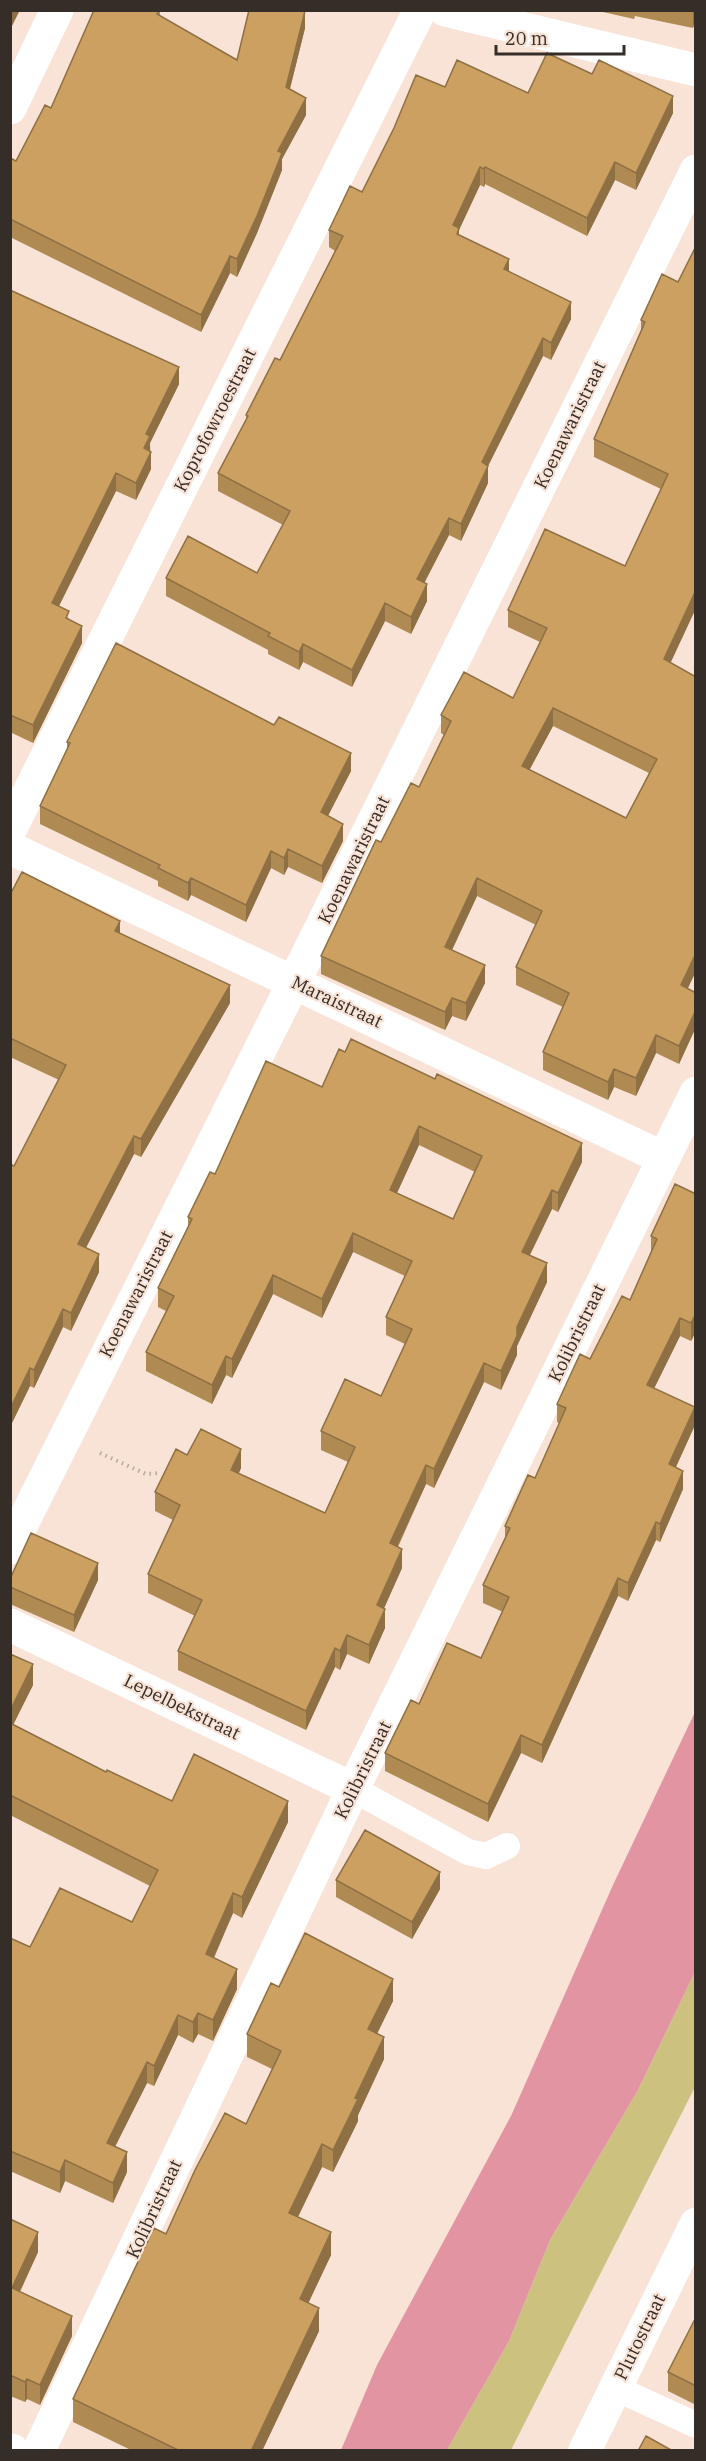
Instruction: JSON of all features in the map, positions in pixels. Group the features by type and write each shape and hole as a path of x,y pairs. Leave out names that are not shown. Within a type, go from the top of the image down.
{"street":[{"path":"10,108 57,10"},
{"name":"Koprofowroestraat","path":"10,830 420,10"},
{"path":"445,10 696,70"},
{"name":"Koenawaristraat","path":"10,1548 294,982 696,171"},
{"name":"Maraistraat","path":"10,848 663,1158"},
{"name":"Kolibristraat","path":"39,2451 353,1790 696,1093"},
{"name":"Lepelbekstraat","path":"10,1625 353,1790"},
{"name":"Plutostraat","path":"585,2451 696,2224"}],"lane":[{"path":"353,1790 468,1852 486,1856 507,1846"},
{"path":"615,2388 696,2425"}],"path":[{"path":"64,1437 146,1474 161,1473"}],"shaded area":[{"path":"695,1712 695,1972 638,2090 550,2240 509,2341 447,2450 341,2450 377,2365 511,2116 613,1885"},
{"path":"695,1972 695,2087 511,2450 447,2450 509,2341 550,2240 638,2090"}],"building":[{"path":"94,10 159,10 157,14 237,60 249,10 305,11 286,87 306,98 278,151 282,153 237,259 230,256 201,315 10,219 10,161 12,159 16,161 45,105 51,108"},
{"path":"547,53 592,74 599,60 673,96 636,173 615,162 587,218 485,167 484,169 480,167 453,225 459,228 457,234 509,259 504,269 571,302 551,343 543,338 482,462 488,466 461,524 449,518 417,579 427,584 411,617 385,603 352,670 303,644 299,652 268,636 270,633 166,578 188,536 257,573 290,511 218,473 275,358 280,360 343,236 329,230 350,186 362,192 394,128 416,75 445,87 457,60 528,93"},
{"path":"696,246 696,590 664,659 696,677 696,953 681,985 696,993 696,1010 679,1046 656,1035 636,1078 614,1069 608,1082 543,1052 569,993 516,967 542,911 477,878 445,947 485,965 466,1003 452,998 445,1012 321,956 376,840 381,842 411,783 419,787 451,721 441,715 464,672 513,698 547,628 508,610 545,529 625,566 668,474 594,439 645,322 641,320 662,274 678,282","holes":["553,708 657,759 626,818 522,766"]},
{"path":"10,290 179,367 146,434 150,436 144,448 151,452 136,483 116,473 52,603 69,611 66,618 82,626 33,725 10,715"},
{"path":"116,643 274,725 279,717 351,753 321,812 343,824 322,866 288,849 284,858 271,851 246,905 191,878 188,883 158,868 160,865 40,806 70,743 67,742"},
{"path":"22,872 120,921 115,931 230,985 141,1139 134,1136 78,1244 99,1254 71,1313 63,1309 34,1370 30,1368 10,1409 10,1164 14,1166 66,1065 10,1038 10,895"},
{"path":"351,1039 435,1079 437,1074 582,1143 558,1193 552,1190 522,1252 547,1263 517,1327 517,1336 501,1371 484,1363 434,1469 426,1465 390,1543 402,1549 377,1605 385,1609 369,1645 347,1635 340,1651 335,1648 306,1711 178,1651 202,1600 148,1574 180,1505 155,1492 176,1449 187,1455 201,1429 241,1449 231,1470 325,1513 355,1447 321,1431 345,1379 381,1396 412,1329 386,1317 412,1261 353,1233 322,1299 273,1275 232,1359 226,1356 212,1385 146,1352 174,1296 158,1288 192,1219 188,1217 210,1172 215,1174 266,1061 322,1087 339,1049 345,1052","holes":["419,1126 482,1156 453,1219 390,1190"]},
{"path":"675,1184 696,1194 696,1313 691,1323 680,1318 647,1385 695,1407 669,1464 683,1471 660,1524 656,1522 628,1583 618,1578 542,1745 521,1735 488,1804 385,1753 411,1700 419,1704 447,1643 481,1658 509,1597 483,1585 510,1528 505,1526 528,1475 535,1478 566,1408 557,1404 580,1354 590,1359 622,1296 630,1300 657,1239 651,1236"},
{"path":"31,1533 98,1563 74,1615 10,1587 10,1579"},
{"path":"10,1654 33,1664 10,1711"},
{"path":"10,1723 106,1772 107,1770 172,1801 194,1754 288,1801 242,1897 233,1893 206,1954 237,1969 213,2020 198,2013 193,2022 178,2015 154,2066 147,2062 107,2143 127,2152 113,2183 65,2160 60,2172 10,2151 10,1938 30,1947 60,1888 132,1922 158,1870 10,1795"},
{"path":"365,1830 440,1872 412,1922 336,1880"},
{"path":"305,1933 393,1979 368,2029 384,2037 355,2098 358,2099 333,2150 322,2144 289,2213 331,2232 300,2299 319,2308 251,2451 180,2451 73,2399 154,2228 166,2234 195,2170 225,2113 246,2124 281,2051 247,2034 271,1983 279,1987"},
{"path":"10,2219 38,2232 12,2288 72,2316 40,2385 27,2379 25,2382 10,2375"},
{"path":"696,2317 696,2386 668,2372"},
{"path":"646,2436 673,2451 638,2451"}]}
